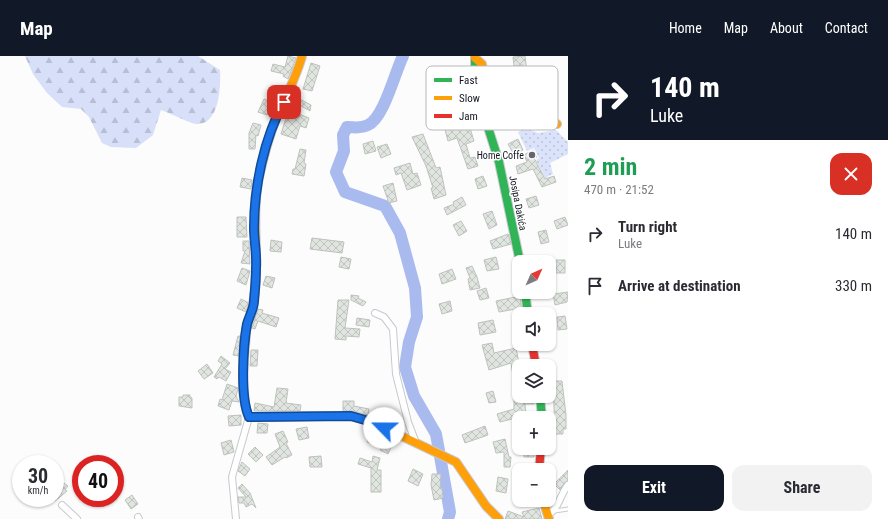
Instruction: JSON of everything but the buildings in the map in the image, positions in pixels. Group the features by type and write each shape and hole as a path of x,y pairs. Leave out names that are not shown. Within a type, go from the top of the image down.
{"street":[{"path":"236,519 232,477 249,417 245,408 243,394 246,330 254,301 256,268 254,229 255,204 259,177 269,140 279,111 297,74 302,56"},
{"path":"475,57 482,66"},
{"name":"Josipa Dakića","path":"489,130 499,162 519,255"},
{"path":"375,313 384,317 393,329 396,374 408,422 416,443"},
{"path":"249,417 351,416 372,422 456,462 466,471 480,498 491,514 499,519"},
{"path":"550,515 568,485"},
{"path":"64,507 77,519"}],"lane":[{"path":"550,515 568,509"}],"green space":[{"path":"25,56 198,56 220,70 219,94 214,111 210,118 204,123 196,124 189,122 161,110 153,135 136,148 111,147 102,143 89,117 81,109 62,107 47,93 33,74"}],"shaded area":[{"path":"522,130 531,130 538,133 556,130 568,142 568,154 550,163 553,174 545,178 536,160 539,158 534,148 527,151 518,132"}],"waterway":[{"path":"403,56 384,104 374,121 368,125 358,128 347,127 343,135 344,151 336,172 345,192 385,206 400,233 415,288 417,317 409,342 405,367 414,396 436,434 450,512 448,519"}],"traffic: fast":[{"path":"475,56 475,66"},
{"path":"489,130 499,162 519,255"},
{"path":"526,299 527,307"},
{"path":"249,320 246,330 243,385 249,417 312,416"},
{"path":"541,403 541,411"}],"traffic: slow":[{"path":"249,320 255,285 255,213 259,177 273,126 295,77 302,56"},
{"path":"475,58 482,66"},
{"path":"312,416 351,416 372,422 456,462 486,506 499,519"},
{"path":"545,507 549,519"}],"traffic: jam":[{"path":"533,351 535,359"},
{"path":"540,455 540,463"}],"place":[{"name":"Home Coffe","path":"532,155"}],"route":[{"path":"284,102 279,111 267,146 259,177 255,204 254,229 256,268 254,301 246,330 243,394 245,408 249,417 351,416 372,422 384,428"}]}
